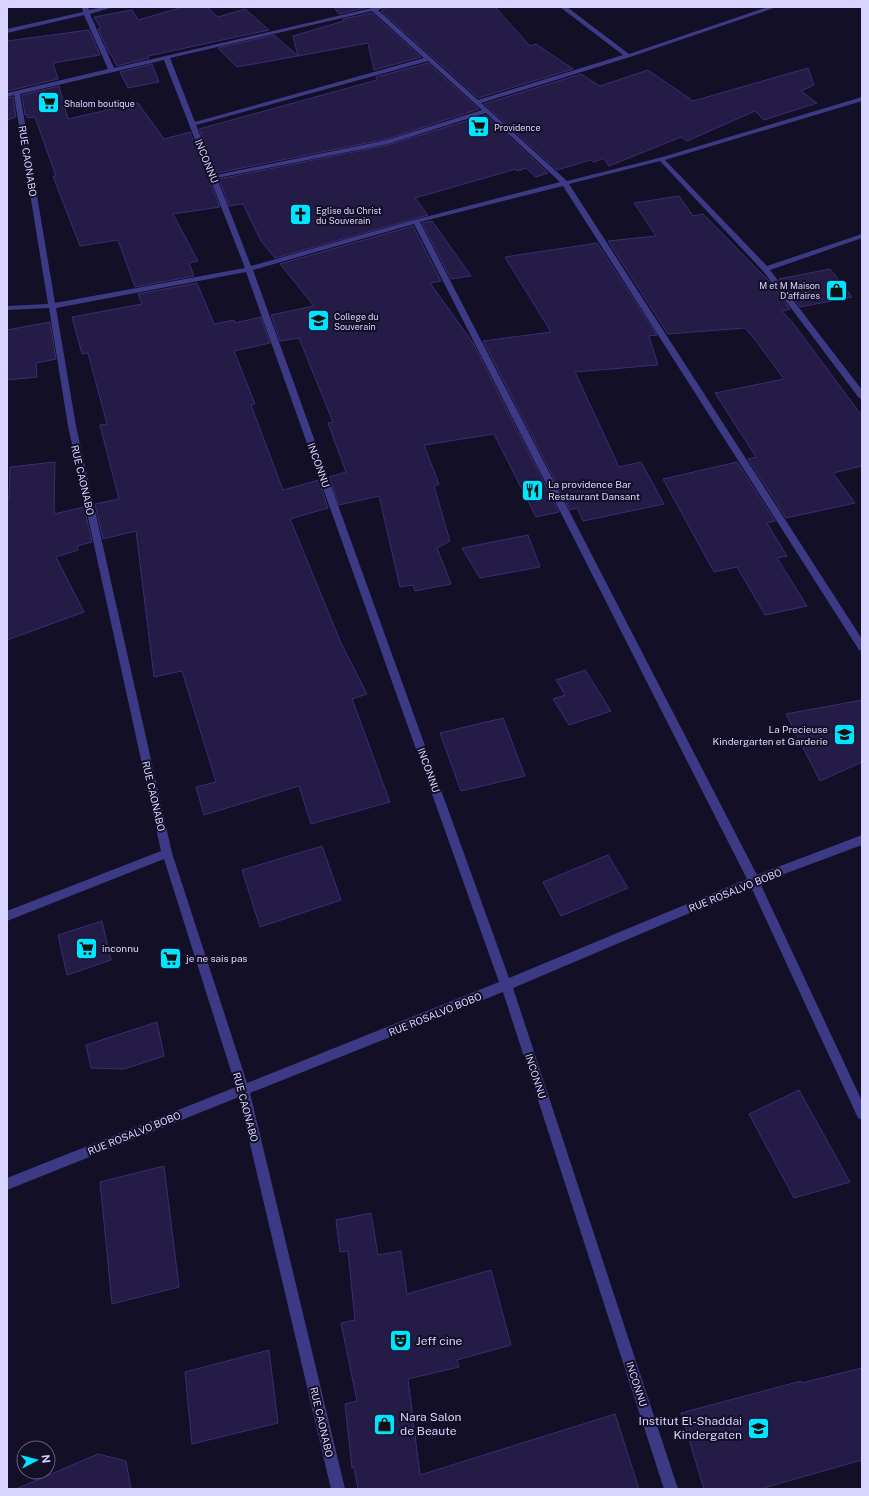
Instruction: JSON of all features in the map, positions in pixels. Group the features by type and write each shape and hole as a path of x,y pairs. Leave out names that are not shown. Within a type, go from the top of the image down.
{"street":[{"path":"7,31 86,10 110,7"},
{"path":"7,95 384,7"},
{"path":"563,7 628,56"},
{"path":"477,102 628,56 774,7"},
{"path":"86,10 112,70"},
{"path":"374,10 565,183 862,647"},
{"name":"INCONNU","path":"167,58 249,269 506,985 671,1489"},
{"path":"193,124 429,59"},
{"name":"RUE CAONABO","path":"17,92 72,426 167,853 243,1090 338,1489"},
{"path":"7,308 52,306 249,269 416,221 661,159 862,99"},
{"path":"214,177 388,142 487,111"},
{"path":"661,159 766,269 862,396"},
{"path":"416,221 754,881 862,1114"},
{"path":"766,269 862,236"},
{"name":"RUE ROSALVO BOBO","path":"7,1184 506,985 754,881 862,840"},
{"path":"7,916 167,853"}],"building":[{"path":"183,7 207,7 218,17 245,9 269,30 148,56 149,58 117,66 109,53 98,29 101,28 94,17 132,10 138,20"},
{"path":"334,7 369,7 339,14"},
{"path":"388,7 495,7 530,46 536,44 573,69 478,98 381,11"},
{"path":"372,13 421,57 374,70 368,43 298,56 293,36 344,21 343,19"},
{"path":"89,30 100,55 53,63 58,79 7,91 7,41"},
{"path":"274,35 298,56 237,67 218,48"},
{"path":"428,63 479,109 387,139 217,173 199,129 377,80 376,77"},
{"path":"152,64 159,82 128,88 120,72"},
{"path":"808,68 814,85 801,91 817,103 764,120 755,111 687,141 681,137 609,166 604,158 594,162 590,160 557,170 484,104 581,74 600,86 648,70 693,101"},
{"path":"59,86 68,119 138,103 164,139 190,132 220,207 173,214 198,261 189,263 194,276 135,287 118,240 80,246 53,176 56,176 35,117 27,118 27,114 25,115 22,95"},
{"path":"13,97 16,117 7,120 7,98"},
{"path":"486,115 548,173 536,177 526,168 517,171 516,169 415,198 428,215 275,258 261,241 243,204 229,206 219,179 388,145"},
{"path":"679,196 693,216 703,214 768,280 790,309 782,311 793,323 862,416 862,466 833,473 855,503 786,518 748,459 756,457 715,393 784,379 745,328 668,334 608,241 656,236 634,203"},
{"path":"432,221 471,276 451,279 422,223"},
{"path":"413,226 441,281 430,283 473,343 559,512 536,517 494,434 424,445 439,484 434,486 450,541 437,548 451,584 415,591 413,585 400,587 379,496 339,505 329,477 346,472 328,423 333,422 299,338 280,341 271,315 314,306 280,264"},
{"path":"597,243 657,335 649,336 658,365 575,372 619,467 641,462 664,504 583,521 577,508 570,510 483,341 551,332 505,257"},
{"path":"830,269 852,297 800,307 779,279"},
{"path":"197,283 214,324 234,320 235,323 261,317 270,343 234,351 255,404 251,405 283,490 319,480 328,508 290,519 341,643 367,694 352,699 390,802 311,824 299,786 204,815 196,787 216,782 182,671 154,677 136,531 103,539 95,504 119,499 100,425 107,424 88,353 82,354 72,317 142,304 138,294"},
{"path":"50,322 56,359 36,363 37,377 7,380 7,330"},
{"path":"55,462 54,514 84,507 92,542 77,546 78,550 56,557 84,612 7,640 7,498 9,498 10,467"},
{"path":"737,462 775,521 767,523 787,556 777,558 807,606 765,615 737,567 714,572 663,479"},
{"path":"528,535 540,567 480,578 462,548"},
{"path":"585,670 611,711 569,725 553,699 565,695 556,680"},
{"path":"862,700 862,762 820,781 786,714"},
{"path":"503,718 525,776 461,791 440,733"},
{"path":"322,846 341,900 260,927 242,870"},
{"path":"608,855 628,888 561,916 543,882"},
{"path":"102,921 111,960 67,975 58,935"},
{"path":"157,1022 164,1056 124,1069 91,1068 86,1045"},
{"path":"799,1090 850,1182 794,1198 749,1114"},
{"path":"164,1166 179,1287 112,1304 100,1182"},
{"path":"371,1213 378,1255 401,1251 407,1294 491,1270 511,1345 457,1360 459,1367 408,1379 420,1475 615,1414 639,1489 358,1489 354,1467 352,1468 345,1404 357,1401 341,1323 355,1320 348,1251 340,1252 336,1220"},
{"path":"269,1350 278,1423 192,1444 185,1372"},
{"path":"862,1368 862,1460 760,1489 704,1489 681,1413 801,1381 801,1383"},
{"path":"98,1454 126,1461 131,1489 16,1489 37,1480 56,1480 56,1472"}],"place":[{"name":"Shalom boutique","path":"48,103"},
{"name":"Providence","path":"478,127"},
{"name":"Eglise du Christ du Souverain","path":"300,215"},
{"name":"M et M Maison D'affaires","path":"836,290"},
{"name":"College du Souverain","path":"318,321"},
{"name":"La providence Bar Restaurant Dansant","path":"533,490"},
{"name":"La Precieuse Kindergarten et Garderie","path":"844,735"},
{"name":"inconnu","path":"86,948"},
{"name":"je ne sais pas","path":"170,958"},
{"name":"Jeff cine","path":"401,1341"},
{"name":"Nara Salon de Beaute","path":"384,1424"},
{"name":"Institut El-Shaddai Kindergaten","path":"758,1428"}]}
